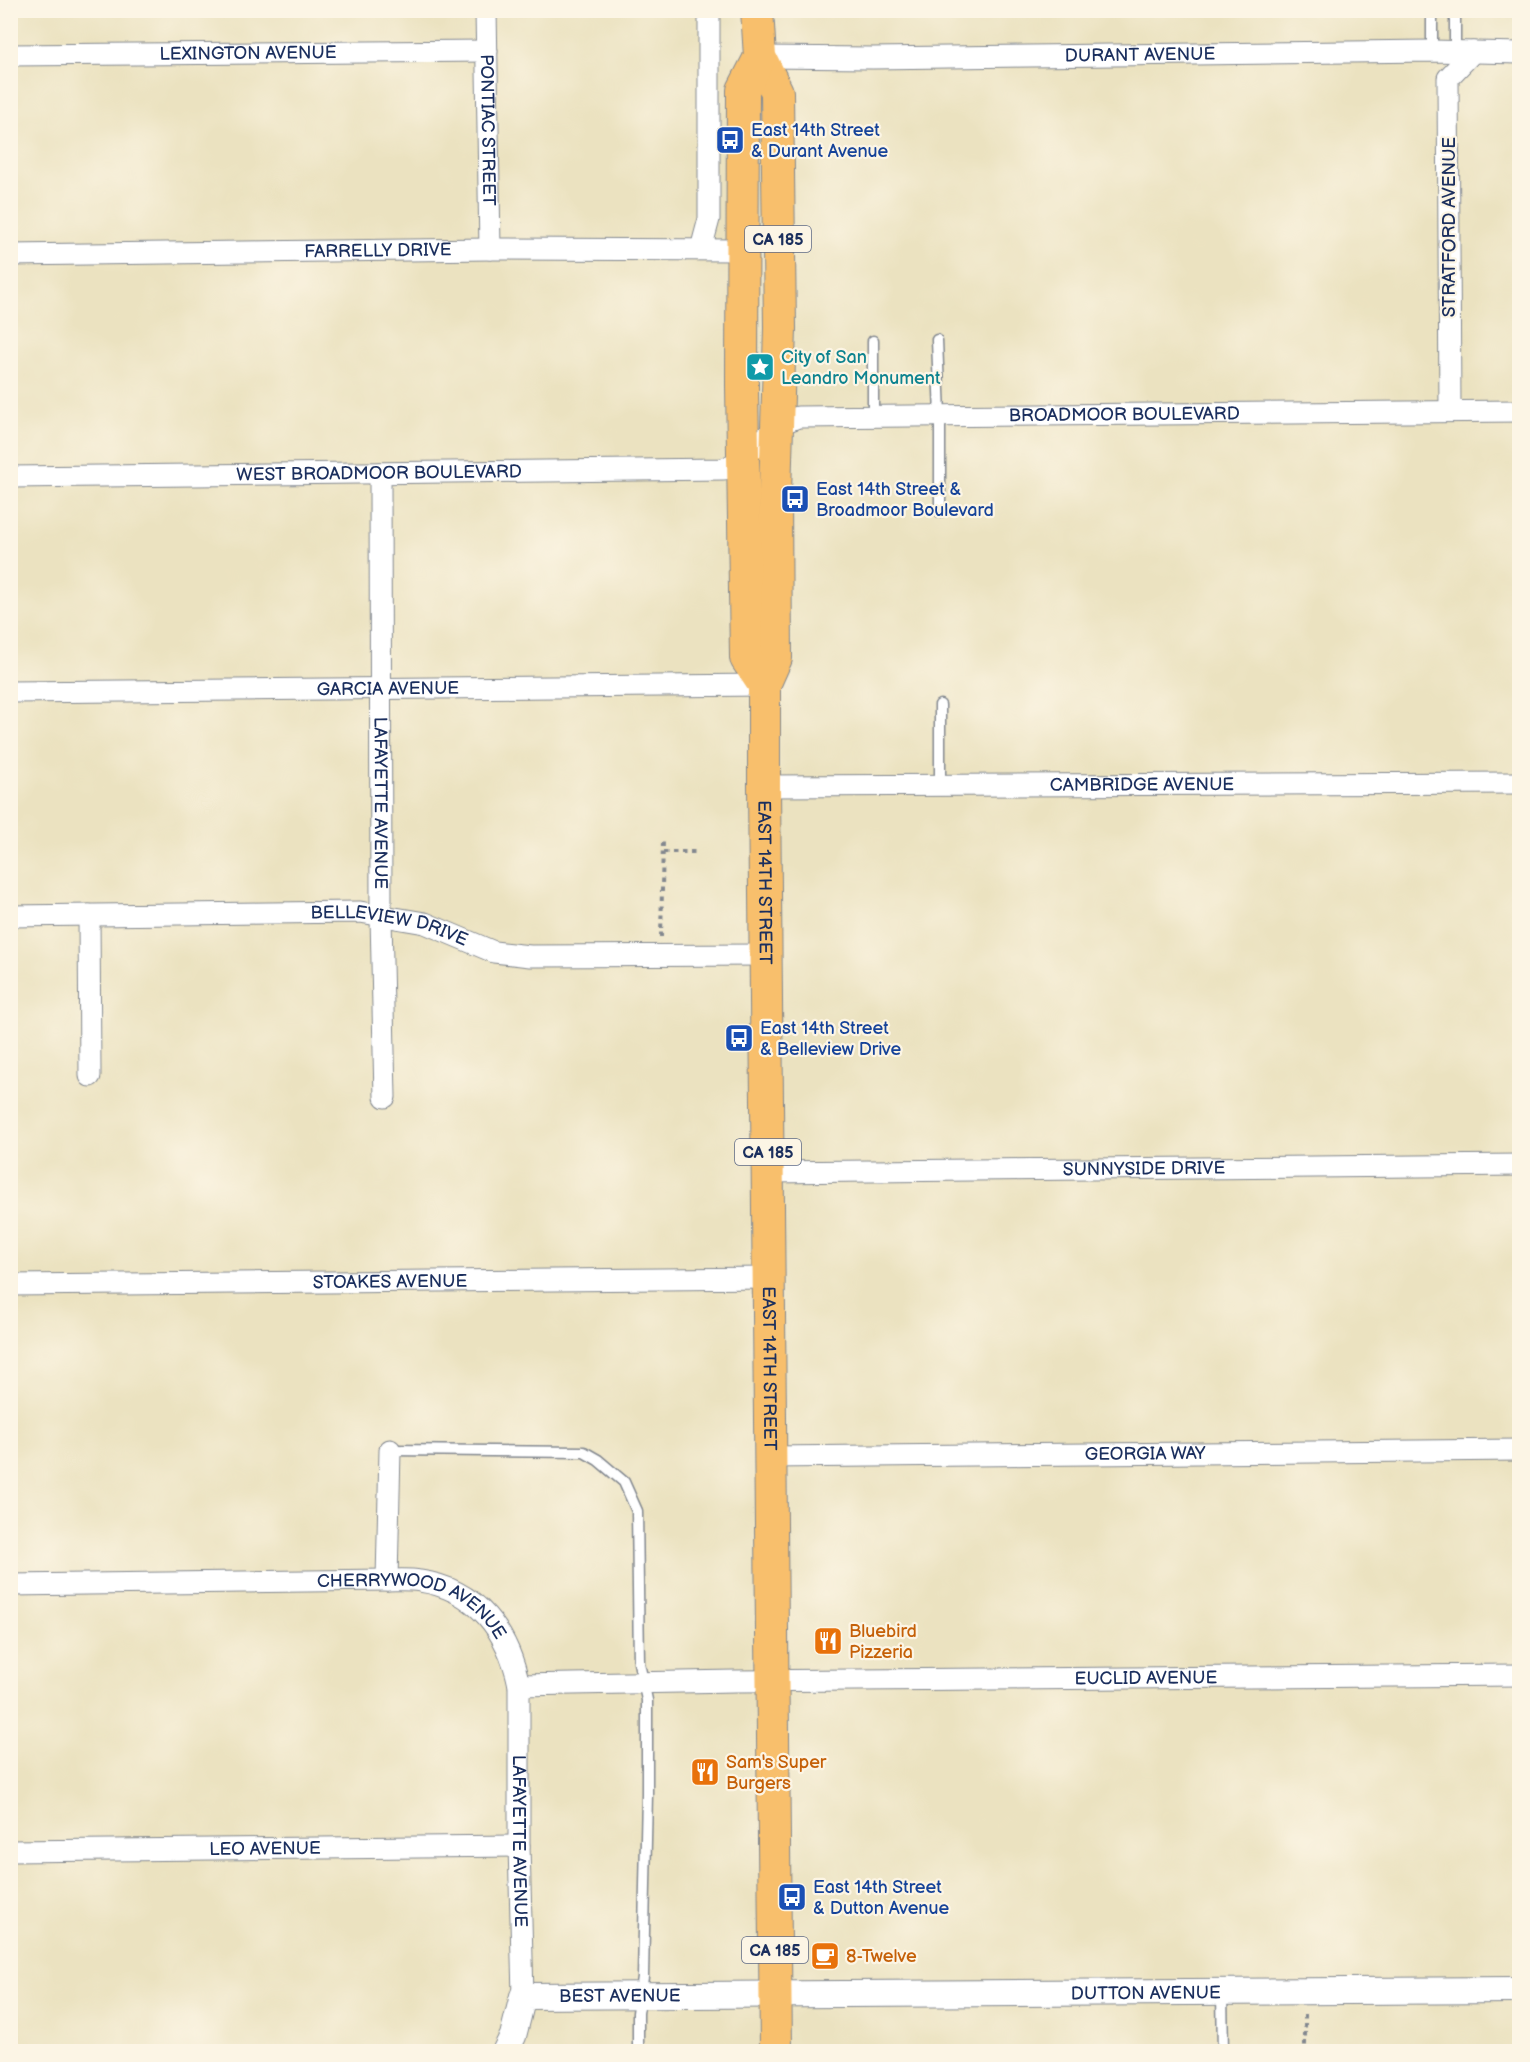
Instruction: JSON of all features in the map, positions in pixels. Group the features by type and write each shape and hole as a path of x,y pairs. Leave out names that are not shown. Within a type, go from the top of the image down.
{"main road":[{"name":"CA 185","path":"758,10 760,57 743,90 744,458 746,658 764,685"},
{"name":"EAST 14TH STREET","path":"760,57 777,92 780,328 775,493 776,658 764,685 776,2052"}],"street":[{"name":"PONTIAC STREET","path":"486,10 490,249"},
{"path":"701,249 709,219 710,10"},
{"name":"LEXINGTON AVENUE","path":"10,55 487,51"},
{"name":"DURANT AVENUE","path":"760,57 873,58 1432,51 1520,53"},
{"name":"STRATFORD AVENUE","path":"1450,411 1448,78 1464,51"},
{"name":"FARRELLY DRIVE","path":"10,255 490,249 743,250"},
{"name":"BROADMOOR BOULEVARD","path":"744,458 778,425 798,417 1520,411"},
{"name":"WEST BROADMOOR BOULEVARD","path":"10,477 724,469 744,458"},
{"name":"LAFAYETTE AVENUE","path":"380,473 381,917 384,1096"},
{"name":"GARCIA AVENUE","path":"10,692 764,685"},
{"name":"CAMBRIDGE AVENUE","path":"764,786 1520,783"},
{"name":"BELLEVIEW DRIVE","path":"10,916 360,912 425,923 494,952 530,956 766,955"},
{"path":"89,915 90,1076"},
{"name":"SUNNYSIDE DRIVE","path":"768,1172 1520,1165"},
{"name":"STOAKES AVENUE","path":"10,1285 769,1278"},
{"path":"387,1580 390,1450"},
{"name":"GEORGIA WAY","path":"770,1457 1520,1450"},
{"name":"CHERRYWOOD AVENUE","path":"10,1585 420,1581 444,1587 470,1600 486,1614 502,1635 514,1662 519,1685"},
{"name":"EUCLID AVENUE","path":"772,1680 1520,1675"},
{"path":"519,1685 772,1680"},
{"name":"LAFAYETTE AVENUE","path":"519,1685 519,1845 523,1996"},
{"name":"LEO AVENUE","path":"10,1851 519,1845"},
{"name":"DUTTON AVENUE","path":"775,1995 1520,1990"},
{"name":"BEST AVENUE","path":"523,1996 775,1995"},
{"path":"505,2052 513,2036 523,1996"}],"lane":[{"path":"1432,10 1432,51"},
{"path":"1455,10 1464,51"},
{"path":"873,340 873,416"},
{"path":"937,340 940,512"},
{"path":"940,705 940,785"},
{"path":"390,1450 584,1452 598,1460 624,1482 637,1510 639,1663 647,1700 643,1977 638,2052"},
{"path":"1222,1993 1223,2052"}],"path":[{"path":"662,956 663,840"},
{"path":"663,852 697,852"},
{"path":"1304,1992 1305,2052"}],"place":[{"name":"East 14th Street & Durant Avenue","path":"730,140"},
{"name":"City of San Leandro Monument","path":"760,367"},
{"name":"East 14th Street & Broadmoor Boulevard","path":"795,499"},
{"name":"East 14th Street & Belleview Drive","path":"739,1038"},
{"name":"Bluebird Pizzeria","path":"828,1641"},
{"name":"Sam's Super Burgers","path":"705,1772"},
{"name":"East 14th Street & Dutton Avenue","path":"792,1897"},
{"name":"8-Twelve","path":"825,1956"}]}
